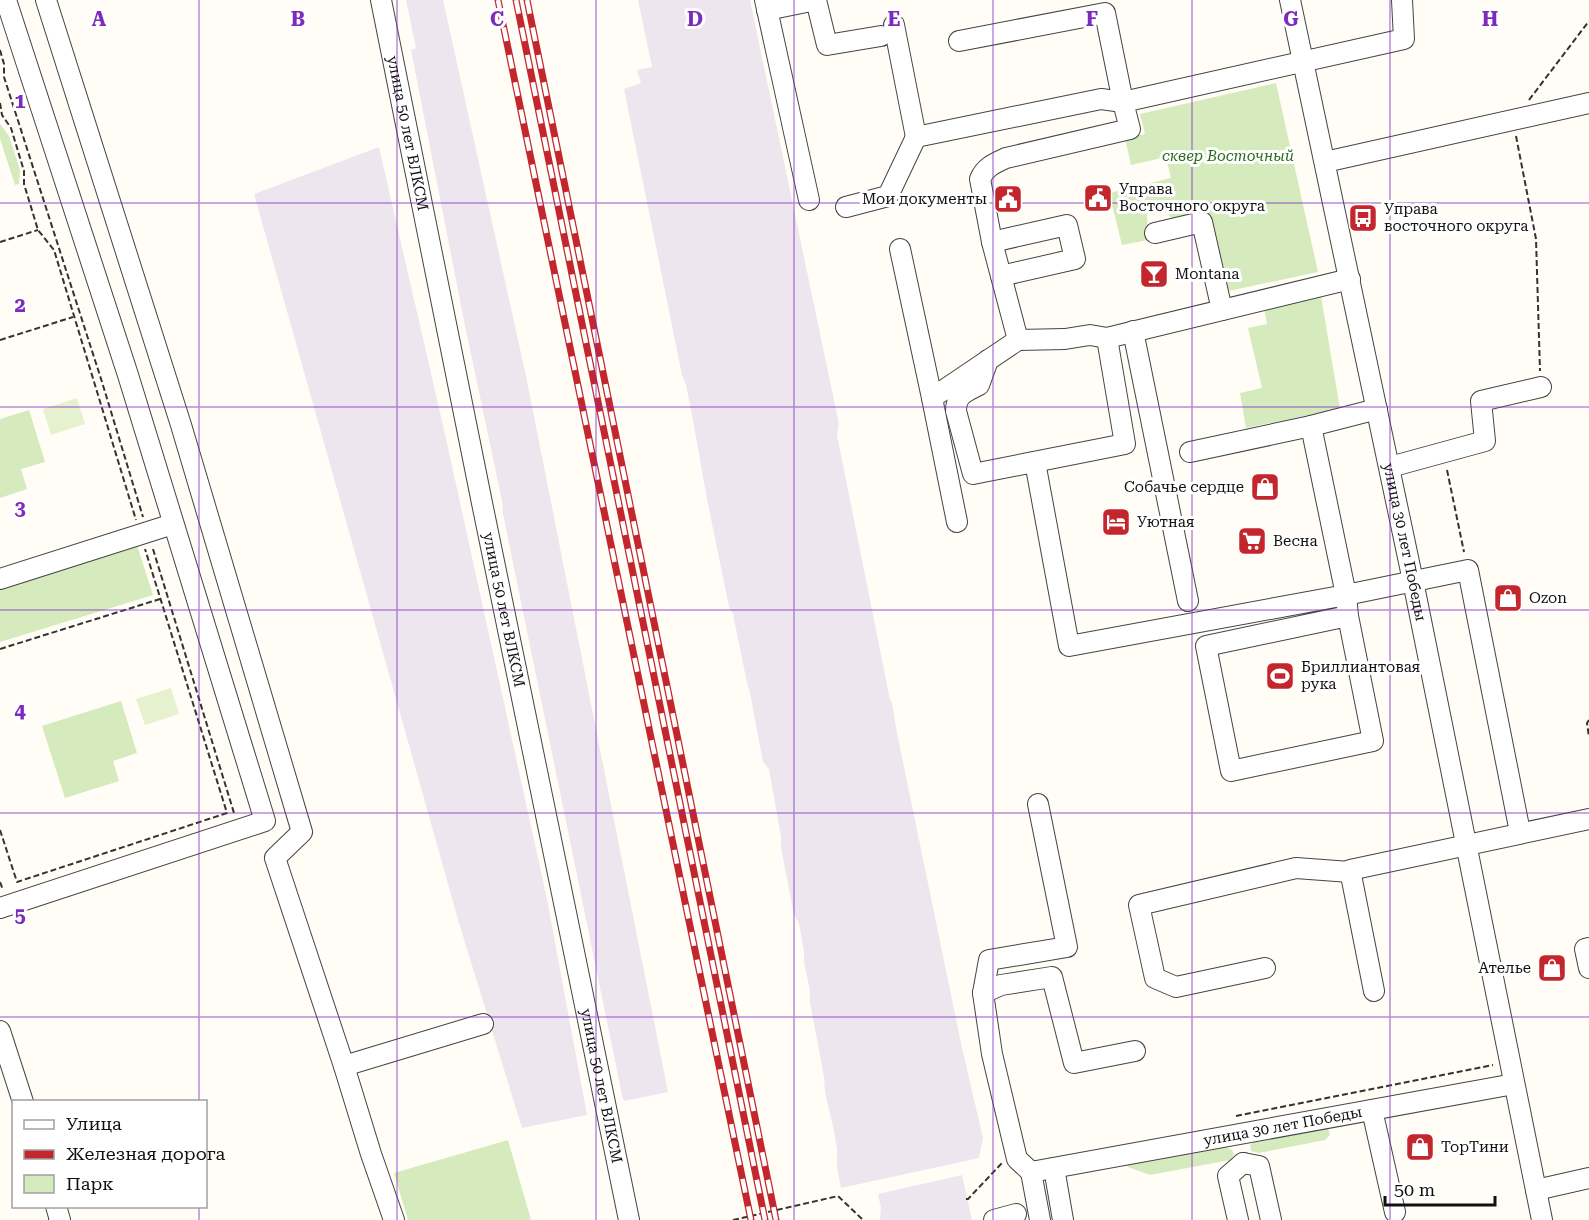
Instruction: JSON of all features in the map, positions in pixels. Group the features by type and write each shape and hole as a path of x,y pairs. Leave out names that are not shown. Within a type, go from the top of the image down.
{"street":[{"path":"0,908 265,821 128,375 6,0"},
{"path":"46,0 181,425 302,832 275,858 394,1220"},
{"name":"улица 50 лет ВЛКСМ","path":"381,0 629,1220"},
{"path":"808,200 766,5 816,0 827,45 888,30 916,137 888,196 846,207"},
{"name":"улица 30 лет Победы","path":"1290,0 1413,581 1542,1220"},
{"path":"916,137 1101,99 1124,102 1404,39 1402,0"},
{"path":"959,41 1105,13 1130,129 1006,158 989,166 983,173 980,179 981,188 992,242 1018,340"},
{"path":"1325,162 1589,103"},
{"path":"1155,233 1202,222 1222,310"},
{"path":"992,242 1067,225 1075,259 1001,276"},
{"path":"900,249 957,522"},
{"path":"932,398 1018,340 1065,339 1090,335 1107,339 1350,279"},
{"path":"1133,332 1188,601"},
{"path":"988,360 979,385 960,396 956,401 956,411 973,474 1125,444 1107,339"},
{"path":"1389,467 1485,441 1482,401 1541,387"},
{"path":"1190,452 1377,409"},
{"path":"1311,426 1373,741 1231,771 1206,646 1348,616"},
{"path":"1035,462 1069,646 1468,570 1520,832"},
{"path":"0,579 173,524"},
{"path":"1038,804 1067,947 989,960 983,993 992,1054 1040,1220"},
{"path":"1265,968 1176,987 1155,978 1139,905 1296,868 1350,872 1350,870 1520,832 1589,819"},
{"path":"1350,872 1374,992"},
{"path":"1589,948 1585,949 1589,968"},
{"path":"983,993 1001,985 1052,977 1074,1064 1135,1052"},
{"path":"344,1066 483,1024"},
{"path":"0,1031 23,1100"},
{"name":"улица 30 лет Победы","path":"1024,1166 1053,1168 1232,1126 1372,1110 1514,1084"},
{"path":"1372,1110 1395,1212"},
{"path":"1232,1126 1243,1163"},
{"path":"1238,1220 1228,1176 1243,1163"},
{"path":"1243,1163 1260,1166 1271,1220"},
{"path":"1053,1168 1063,1220"},
{"path":"1536,1190 1589,1178"},
{"path":"994,1220 1016,1215"}],"path":[{"path":"1541,387 1536,238 1513,120 1589,21"},
{"path":"0,103 2,115 11,128 24,171 24,184 38,230 54,250 227,813 16,882 0,830"},
{"path":"0,242 38,230"},
{"path":"0,340 74,316"},
{"path":"1444,452 1468,570"},
{"path":"0,649 160,599"},
{"path":"1589,720 1587,723 1589,737"},
{"path":"1232,1126 1510,1062"},
{"path":"966,1199 1003,1162 1024,1166"},
{"path":"733,1220 838,1196 863,1220"}],"shaded area":[{"path":"406,0 443,0 526,376 668,1092 624,1101 622,1095 464,321 411,50 416,48"},
{"path":"638,0 750,0 839,424 837,435 890,700 962,1048 983,1138 979,1158 841,1188 837,1168 837,1149 825,1093 804,952 781,848 769,769 763,762 733,614 729,607 686,385 682,375 624,89 641,83 637,70 652,67"},
{"path":"379,147 447,443 547,899 587,1115 522,1128 459,923 254,194"},
{"path":"962,1175 972,1220 880,1220 881,1208 878,1194"}],"green space":[{"name":"сквер Восточный","path":"1276,83 1318,272 1228,291 1209,217 1203,211 1173,219 1161,208 1147,211 1148,240 1122,245 1109,193 1171,178 1166,157 1131,165 1125,138 1145,134 1140,114"},
{"path":"0,124 9,136 20,170 19,184 15,185 0,139"},
{"path":"1321,296 1340,409 1246,428 1240,393 1262,388 1248,328 1267,324 1264,308"},
{"path":"77,398 85,424 51,435 43,409"},
{"path":"29,410 45,462 21,469 27,489 0,498 0,419"},
{"path":"136,542 153,595 0,642 0,585"},
{"path":"171,688 179,714 145,725 136,699"},
{"path":"121,701 137,753 113,761 119,781 65,798 42,726"},
{"path":"1324,1127 1329,1130 1330,1135 1325,1140 1259,1153 1251,1151 1250,1145 1255,1141"},
{"path":"508,1140 531,1220 408,1220 394,1173"},
{"path":"1224,1146 1232,1150 1234,1155 1230,1160 1150,1175 1128,1167 1125,1161"}],"railway":[{"path":"498,0 751,1220"},
{"path":"516,0 765,1220"},
{"path":"527,0 776,1220"}],"place":[{"name":"Управа Восточного округа","path":"1098,198"},
{"name":"Мои документы","path":"1008,199"},
{"name":"Управа восточного округа","path":"1363,218"},
{"name":"Montana","path":"1154,274"},
{"name":"Собачье сердце","path":"1265,487"},
{"name":"Уютная","path":"1116,522"},
{"name":"Весна","path":"1252,541"},
{"name":"Ozon","path":"1508,598"},
{"name":"Бриллиантовая рука","path":"1280,676"},
{"name":"Ателье","path":"1552,968"},
{"name":"ТорТини","path":"1420,1147"}]}
